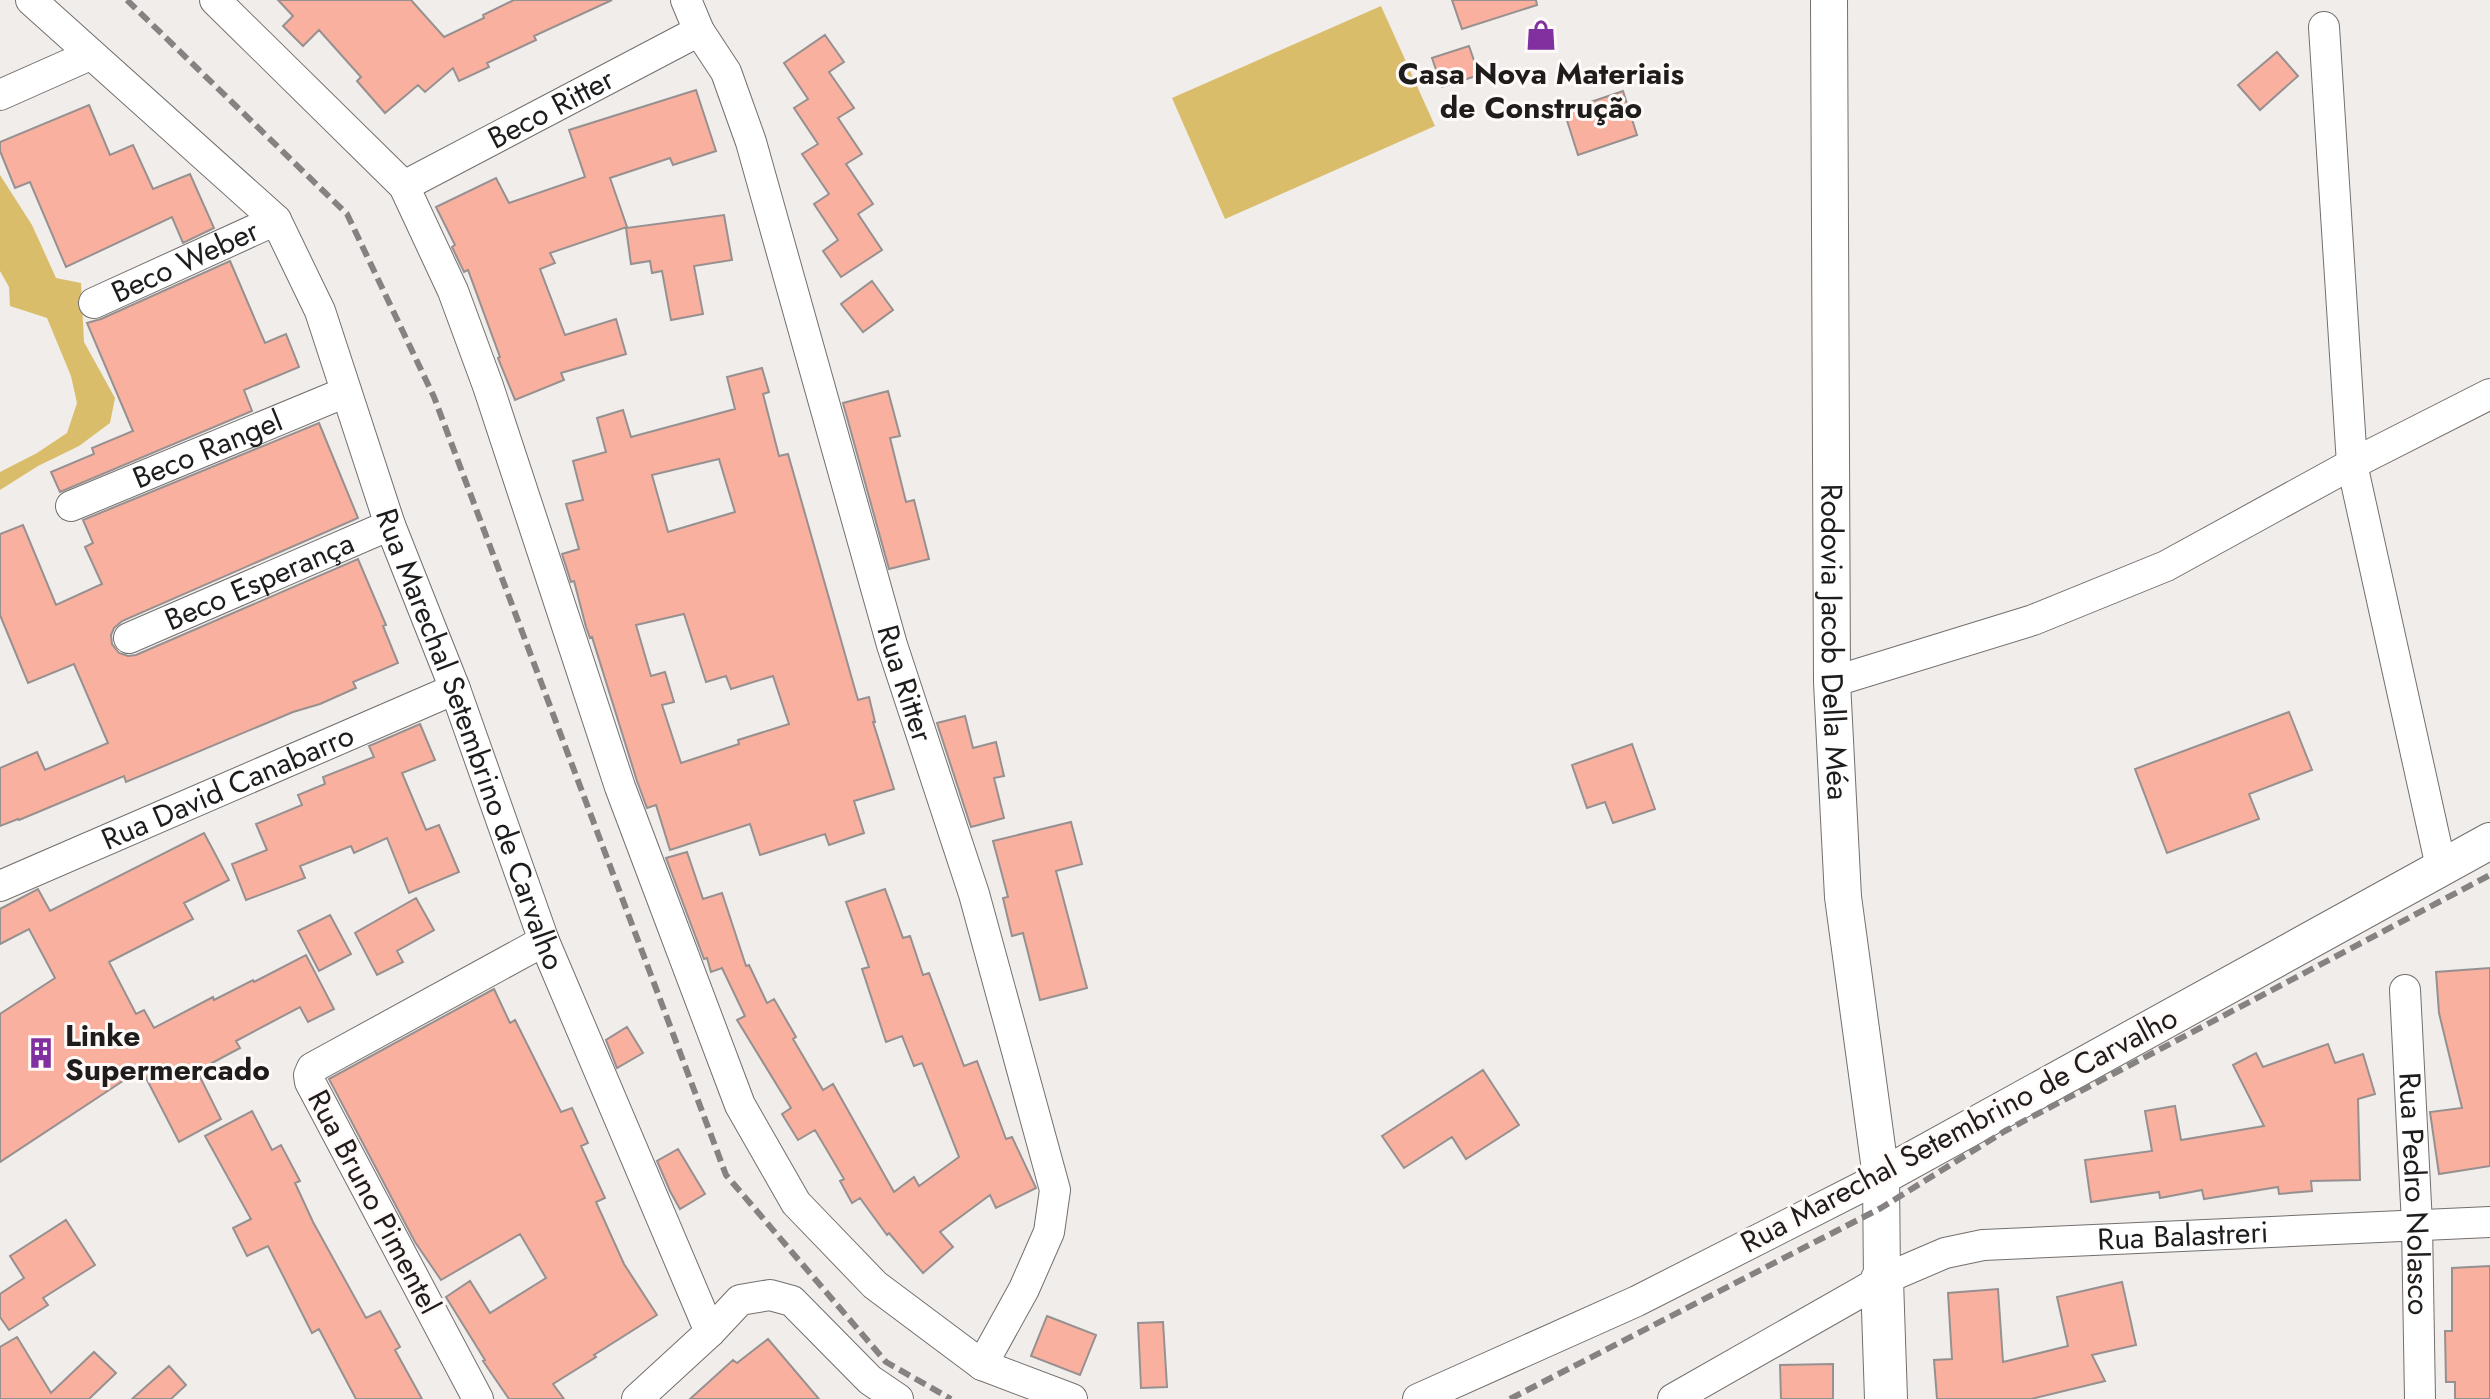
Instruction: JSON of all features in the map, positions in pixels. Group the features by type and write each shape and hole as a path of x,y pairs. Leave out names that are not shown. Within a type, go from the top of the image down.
{"main road":[{"path":"1882,1280 1886,1399"}],"street":[{"name":"Rua Marechal Setembrino de Carvalho","path":"31,0 276,220 320,311 390,525 455,689 544,941 710,1332"},
{"path":"215,0 404,186 453,291 488,386 620,787 740,1105 796,1203 875,1285 982,1365 1072,1399"},
{"name":"Rua Ritter","path":"686,0 699,31 726,72 751,142 892,645 974,894 1055,1190 1049,1232 1024,1289 982,1365"},
{"name":"Rodovia Jacob Della Méa","path":"1829,0 1832,682 1843,897 1881,1177 1882,1280"},
{"path":"2324,27 2352,464 2441,867"},
{"name":"Beco Ritter","path":"404,186 699,31"},
{"path":"0,95 90,55"},
{"name":"Beco Weber","path":"94,303 276,220"},
{"name":"Beco Rangel","path":"71,506 346,392"},
{"path":"1832,682 2033,620 2151,572 2490,394"},
{"name":"Beco Esperança","path":"129,638 390,525"},
{"name":"Rua David Canabarro","path":"0,886 455,689"},
{"name":"Rua Marechal Setembrino de Carvalho","path":"1418,1399 1637,1301 1881,1177 2490,841"},
{"name":"Rua Bruno Pimentel","path":"478,1399 309,1075 312,1068 544,941"},
{"name":"Rua Pedro Nolasco","path":"2405,990 2417,1224 2420,1399"},
{"name":"Rua Balastreri","path":"1882,1280 1945,1253 1983,1245 2490,1222"},
{"path":"1673,1399 1882,1280"},
{"path":"637,1399 740,1300 770,1295 792,1301 870,1380 898,1399"}],"shaded area":[{"path":"1381,6 1435,126 1225,219 1172,98"},
{"path":"0,175 32,225 56,278 81,283 84,342 115,398 110,423 79,446 38,466 0,490 0,472 67,433 77,403 71,376 47,318 10,306 9,287 0,271"}],"building":[{"path":"278,0 411,0 444,37 514,0 612,0 534,36 536,40 487,63 489,67 459,81 453,68 425,92 418,85 385,113 357,81 361,77 319,30 303,46 283,26 293,16"},
{"path":"1452,0 1536,0 1537,5 1462,29"},
{"path":"825,35 844,62 829,72 854,108 838,118 862,154 846,164 873,204 858,214 882,250 841,277 823,251 838,240 814,204 829,194 802,154 818,144 794,108 808,99 784,63"},
{"path":"1469,46 1479,75 1442,87 1432,58"},
{"path":"2277,52 2298,76 2260,110 2238,85"},
{"path":"696,90 716,151 673,165 670,158 610,178 627,227 550,253 555,263 540,269 565,335 616,319 626,354 561,373 564,380 515,400 468,270 464,272 452,247 455,245 436,207 496,178 509,203 585,177 569,130"},
{"path":"1623,91 1637,135 1578,155 1564,111"},
{"path":"89,105 110,155 133,145 153,189 190,174 214,228 183,243 172,217 66,267 30,182 15,188 0,151 0,142"},
{"path":"724,215 732,260 694,266 703,314 671,320 662,271 652,273 650,261 631,264 626,228"},
{"path":"230,261 265,343 286,334 299,367 244,390 252,411 60,492 51,472 94,454 92,448 133,431 87,323"},
{"path":"872,281 893,310 863,332 841,304"},
{"path":"762,368 769,392 763,394 779,456 788,454 858,700 869,697 873,722 894,789 854,801 864,833 829,845 825,834 760,855 750,824 670,850 656,805 647,808 637,781 574,581 571,582 562,554 579,549 566,504 583,500 573,461 606,452 597,418 623,410 631,437 735,409 727,377","holes":["719,459 735,512 668,532 652,475","684,614 706,682 726,676 731,689 773,676 789,724 681,763 662,705 674,702 665,672 651,676 636,625"]},
{"path":"888,391 900,436 890,438 906,502 914,500 929,559 889,569 843,403"},
{"path":"319,423 358,518 122,621 114,628 112,644 119,653 136,655 358,559 386,625 383,626 398,663 353,682 356,688 320,704 293,712 126,782 124,776 0,826 0,768 37,752 45,770 108,743 74,664 28,683 0,615 0,534 23,525 56,605 102,584 85,547 93,543 83,520"},
{"path":"2289,712 2312,770 2249,794 2259,819 2167,853 2135,769"},
{"path":"965,716 973,748 996,742 1004,776 994,778 1004,818 971,827 937,723"},
{"path":"420,724 435,760 402,773 426,830 439,825 459,872 409,893 387,838 354,853 351,846 300,866 305,878 246,900 232,864 267,850 256,824 302,805 298,795 325,784 323,777 374,757 369,746"},
{"path":"1632,744 1655,809 1613,823 1605,802 1587,808 1572,765"},
{"path":"1071,822 1082,864 1056,871 1087,988 1040,1000 1023,933 1012,936 1003,898 1008,897 993,841"},
{"path":"204,833 229,880 184,903 193,919 109,962 136,1014 144,1010 154,1028 213,997 214,1000 254,982 306,955 334,1009 308,1022 300,1007 236,1041 240,1048 197,1071 221,1119 179,1142 144,1074 138,1071 0,1162 0,1014 55,978 29,929 0,944 0,909 38,889 50,911"},
{"path":"687,852 703,899 722,893 746,966 749,965 767,1003 774,999 823,1090 833,1084 894,1192 914,1177 919,1186 959,1157 922,1063 914,1066 902,1036 886,1042 862,969 869,967 846,902 885,889 903,938 910,936 923,975 929,973 964,1066 977,1061 1006,1139 1012,1137 1036,1188 996,1208 990,1195 940,1232 953,1247 923,1273 889,1233 887,1235 860,1198 852,1203 840,1181 844,1179 815,1130 798,1140 782,1114 791,1108 737,1020 745,1016 722,968 711,972 707,958 704,959 666,858"},
{"path":"416,898 434,930 397,951 403,962 377,975 355,933"},
{"path":"330,915 351,954 319,971 298,931"},
{"path":"2490,968 2490,1166 2439,1174 2430,1112 2462,1108 2439,1013 2436,972"},
{"path":"494,989 510,1023 515,1020 561,1112 572,1108 588,1143 581,1146 605,1198 596,1202 624,1264 657,1315 553,1384 564,1399 509,1399 446,1297 470,1281 490,1313 546,1278 520,1234 441,1280 415,1242 329,1079"},
{"path":"627,1027 643,1053 617,1068 606,1040"},
{"path":"2328,1044 2335,1063 2363,1054 2375,1094 2358,1099 2360,1180 2311,1181 2312,1191 2279,1194 2278,1187 2204,1199 2202,1190 2160,1198 2159,1192 2091,1202 2085,1160 2152,1151 2145,1111 2175,1106 2181,1140 2264,1126 2233,1065 2256,1053 2263,1067"},
{"path":"1483,1070 1519,1125 1466,1159 1452,1137 1404,1168 1382,1136"},
{"path":"252,1111 272,1150 281,1145 300,1181 295,1183 313,1222 366,1318 380,1311 400,1347 395,1350 422,1399 356,1399 319,1329 312,1333 268,1246 247,1256 233,1228 251,1219 205,1136"},
{"path":"678,1149 705,1194 680,1209 657,1161"},
{"path":"66,1220 95,1265 43,1298 48,1305 9,1330 0,1317 0,1294 24,1278 10,1256"},
{"path":"2490,1266 2490,1399 2455,1399 2455,1382 2446,1382 2445,1331 2452,1331 2452,1268"},
{"path":"2122,1282 2136,1345 2092,1355 2105,1381 2031,1399 1937,1399 1934,1360 1952,1359 1948,1293 1998,1289 2003,1362 2068,1346 2057,1297"},
{"path":"1047,1316 1096,1335 1080,1375 1031,1356"},
{"path":"1163,1322 1167,1387 1141,1388 1138,1323"},
{"path":"17,1337 51,1393 94,1352 116,1373 89,1399 0,1399 0,1347"},
{"path":"768,1339 819,1399 690,1399 733,1360 737,1363"},
{"path":"1833,1364 1833,1399 1781,1399 1780,1365"},
{"path":"169,1366 186,1385 171,1399 132,1399"}],"railway":[{"path":"127,0 347,214 434,397 726,1175 886,1362 951,1399"},
{"path":"1510,1399 1881,1208 2005,1131 2490,875"}],"place":[{"name":"Casa Nova Materiais de Construção","path":"1541,35"},
{"name":"Linke Supermercado","path":"41,1053"}]}
